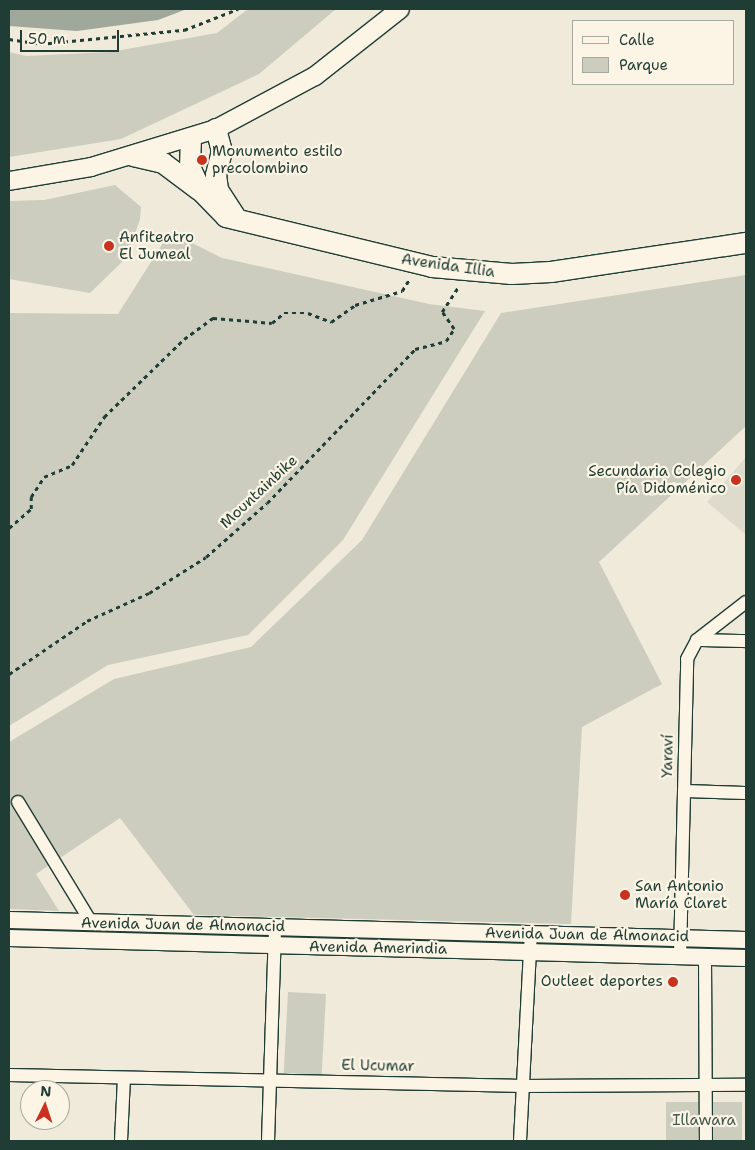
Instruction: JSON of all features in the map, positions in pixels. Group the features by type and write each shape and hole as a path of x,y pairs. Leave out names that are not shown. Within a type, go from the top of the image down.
{"main road":[{"path":"9,180 133,156 216,129 315,76 400,9"},
{"path":"216,129 222,150 216,175 218,190 242,223"},
{"name":"Avenida Illia","path":"191,138 190,167 201,192"},
{"name":"Avenida Illia","path":"133,156 164,163 201,192 214,208 242,223 418,264 469,272 531,273 746,243"}],"street":[{"name":"Yaraví","path":"680,956 687,658 697,640 746,602"},
{"path":"697,640 746,641"},
{"path":"684,791 746,793"},
{"path":"18,802 91,922"},
{"name":"Avenida Juan de Almonacid","path":"9,920 746,940"},
{"path":"268,1141 275,927"},
{"path":"520,1141 531,934"},
{"name":"Avenida Amerindia","path":"9,938 746,958"},
{"path":"705,957 706,1141"},
{"name":"El Ucumar","path":"9,1074 523,1086 746,1085"},
{"path":"121,1141 124,1078"}],"path":[{"path":"9,39 40,44 184,30 238,9"},
{"path":"9,528 31,508 30,497 44,477 72,465 104,417 184,339 213,318 272,323 284,313 308,313 331,322 355,305 402,291 418,264"},
{"name":"Mountainbike","path":"9,674 87,621 149,593 206,557 267,503 416,349 446,341 454,330 442,312 460,284"}],"shaded area":[{"path":"9,9 187,9 158,20 77,31 9,26"},
{"name":"Secundaria Colegio Pía Didoménico","path":"746,457 746,535 707,502"}],"green space":[{"path":"248,9 336,9 259,74 121,139 9,157 9,52 26,56 110,52 217,33"},
{"path":"115,185 141,207 140,219 127,257 90,293 9,279 9,201 44,200"},
{"path":"170,232 222,258 429,304 485,311 343,540 248,635 108,665 9,726 9,313 118,314"},
{"path":"746,275 746,426 599,562 662,684 582,727 571,924 194,915 120,818 36,874 59,911 9,909 9,742 114,679 251,647 362,540 501,313"},
{"path":"288,992 326,994 322,1075 284,1073"},
{"name":"Illawara","path":"666,1102 742,1102 742,1141 666,1141"}],"place":[{"name":"Monumento estilo precolombino","path":"202,160"},
{"name":"Anfiteatro El Jumeal","path":"109,246"},
{"name":"Secundaria Colegio Pía Didoménico","path":"736,480"},
{"name":"San Antonio María Claret","path":"625,895"},
{"name":"Outleet deportes","path":"673,982"}]}
